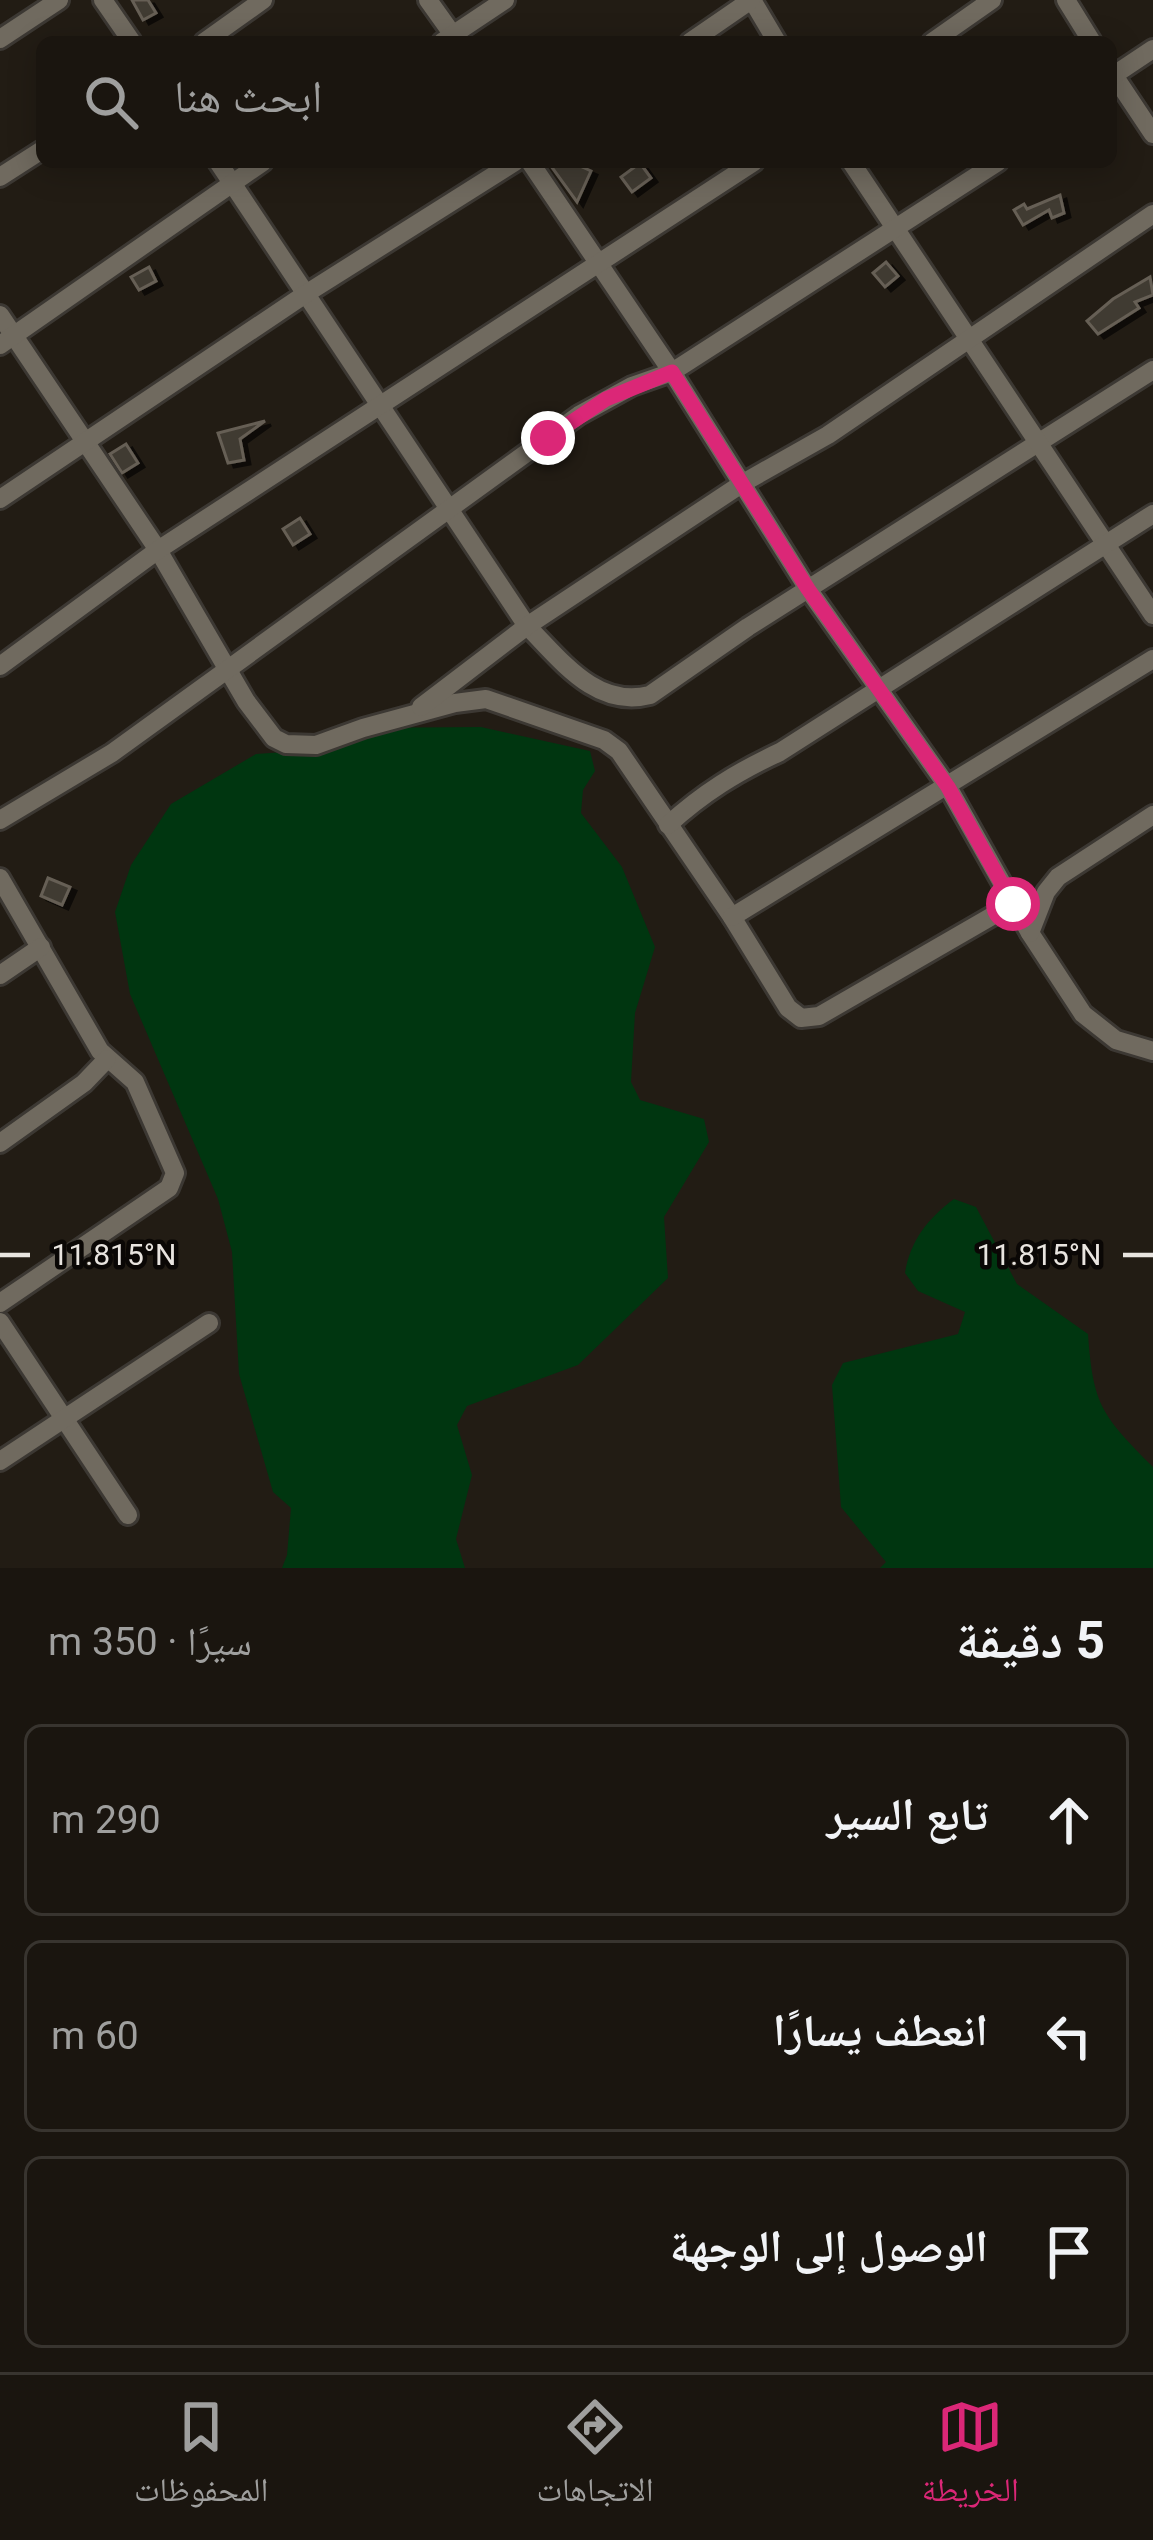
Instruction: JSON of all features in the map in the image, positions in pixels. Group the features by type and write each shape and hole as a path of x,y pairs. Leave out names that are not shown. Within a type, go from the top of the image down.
{"street":[{"path":"0,39 58,0"},
{"path":"103,0 128,36"},
{"path":"212,36 263,0"},
{"path":"428,0 450,36"},
{"path":"457,36 505,0"},
{"path":"699,36 752,0 773,36"},
{"path":"941,36 992,0"},
{"path":"1066,0 1088,36"},
{"path":"1117,71 1153,50"},
{"path":"1117,81 1153,134"},
{"path":"0,176 36,154"},
{"path":"222,168 526,626 585,682 612,697 633,699 650,694 1153,370"},
{"path":"7,340 254,168"},
{"path":"0,499 304,295 505,168"},
{"path":"534,168 672,372 808,589 948,787 1030,933 1083,1014 1116,1040 1152,1049"},
{"path":"0,666 158,550 744,168"},
{"path":"855,168 1153,616"},
{"path":"0,820 112,753 578,415 632,386 672,372 988,168"},
{"path":"410,716 526,626 742,483 828,435 1153,214"},
{"path":"0,315 7,340 85,441 158,550 266,732 286,744 316,745 486,699 590,733 619,751 788,1008 800,1018 819,1016 1013,904"},
{"path":"668,824 720,782 780,752 1153,514"},
{"path":"732,917 1153,659"},
{"path":"1030,933 1046,892 1058,877 1153,815"},
{"path":"0,878 107,1059 135,1082 170,1160 174,1181 0,1303"},
{"path":"0,975 41,947"},
{"path":"0,1143 84,1083 107,1059"},
{"path":"0,1322 128,1515"},
{"path":"0,1461 209,1323"}],"green space":[{"path":"481,727 590,751 595,771 583,790 581,813 622,867 655,947 635,1013 631,1082 640,1100 704,1119 709,1142 664,1217 668,1278 578,1365 467,1406 457,1425 472,1475 456,1539 465,1568 282,1568 291,1508 273,1492 239,1374 232,1252 218,1199 130,994 115,912 131,865 171,804 256,754 327,749 344,728"},
{"path":"954,1199 976,1207 1017,1284 1088,1334 1093,1378 1104,1409 1153,1467 1153,1568 880,1568 886,1562 841,1507 832,1385 843,1363 958,1334 965,1312 918,1291 905,1273 922,1231"}],"building":[{"path":"132,0 148,0 156,13 143,20"},
{"path":"552,168 591,171 577,202"},
{"path":"633,168 644,168 651,178 632,192 621,177"},
{"path":"1060,195 1064,213 1052,218 1049,210 1023,225 1014,210 1024,204 1027,209"},
{"path":"886,262 898,276 885,287 873,273"},
{"path":"149,267 156,281 139,290 131,277"},
{"path":"1150,277 1153,295 1135,302 1139,308 1098,334 1087,321"},
{"path":"265,421 240,439 244,460 228,463 218,433"},
{"path":"126,444 138,463 122,473 110,454"},
{"path":"300,518 310,534 293,545 283,529"},
{"path":"48,878 70,887 62,905 41,896"}],"route":[{"path":"548,438 606,399 672,372 808,589 948,787 1013,904"}]}
